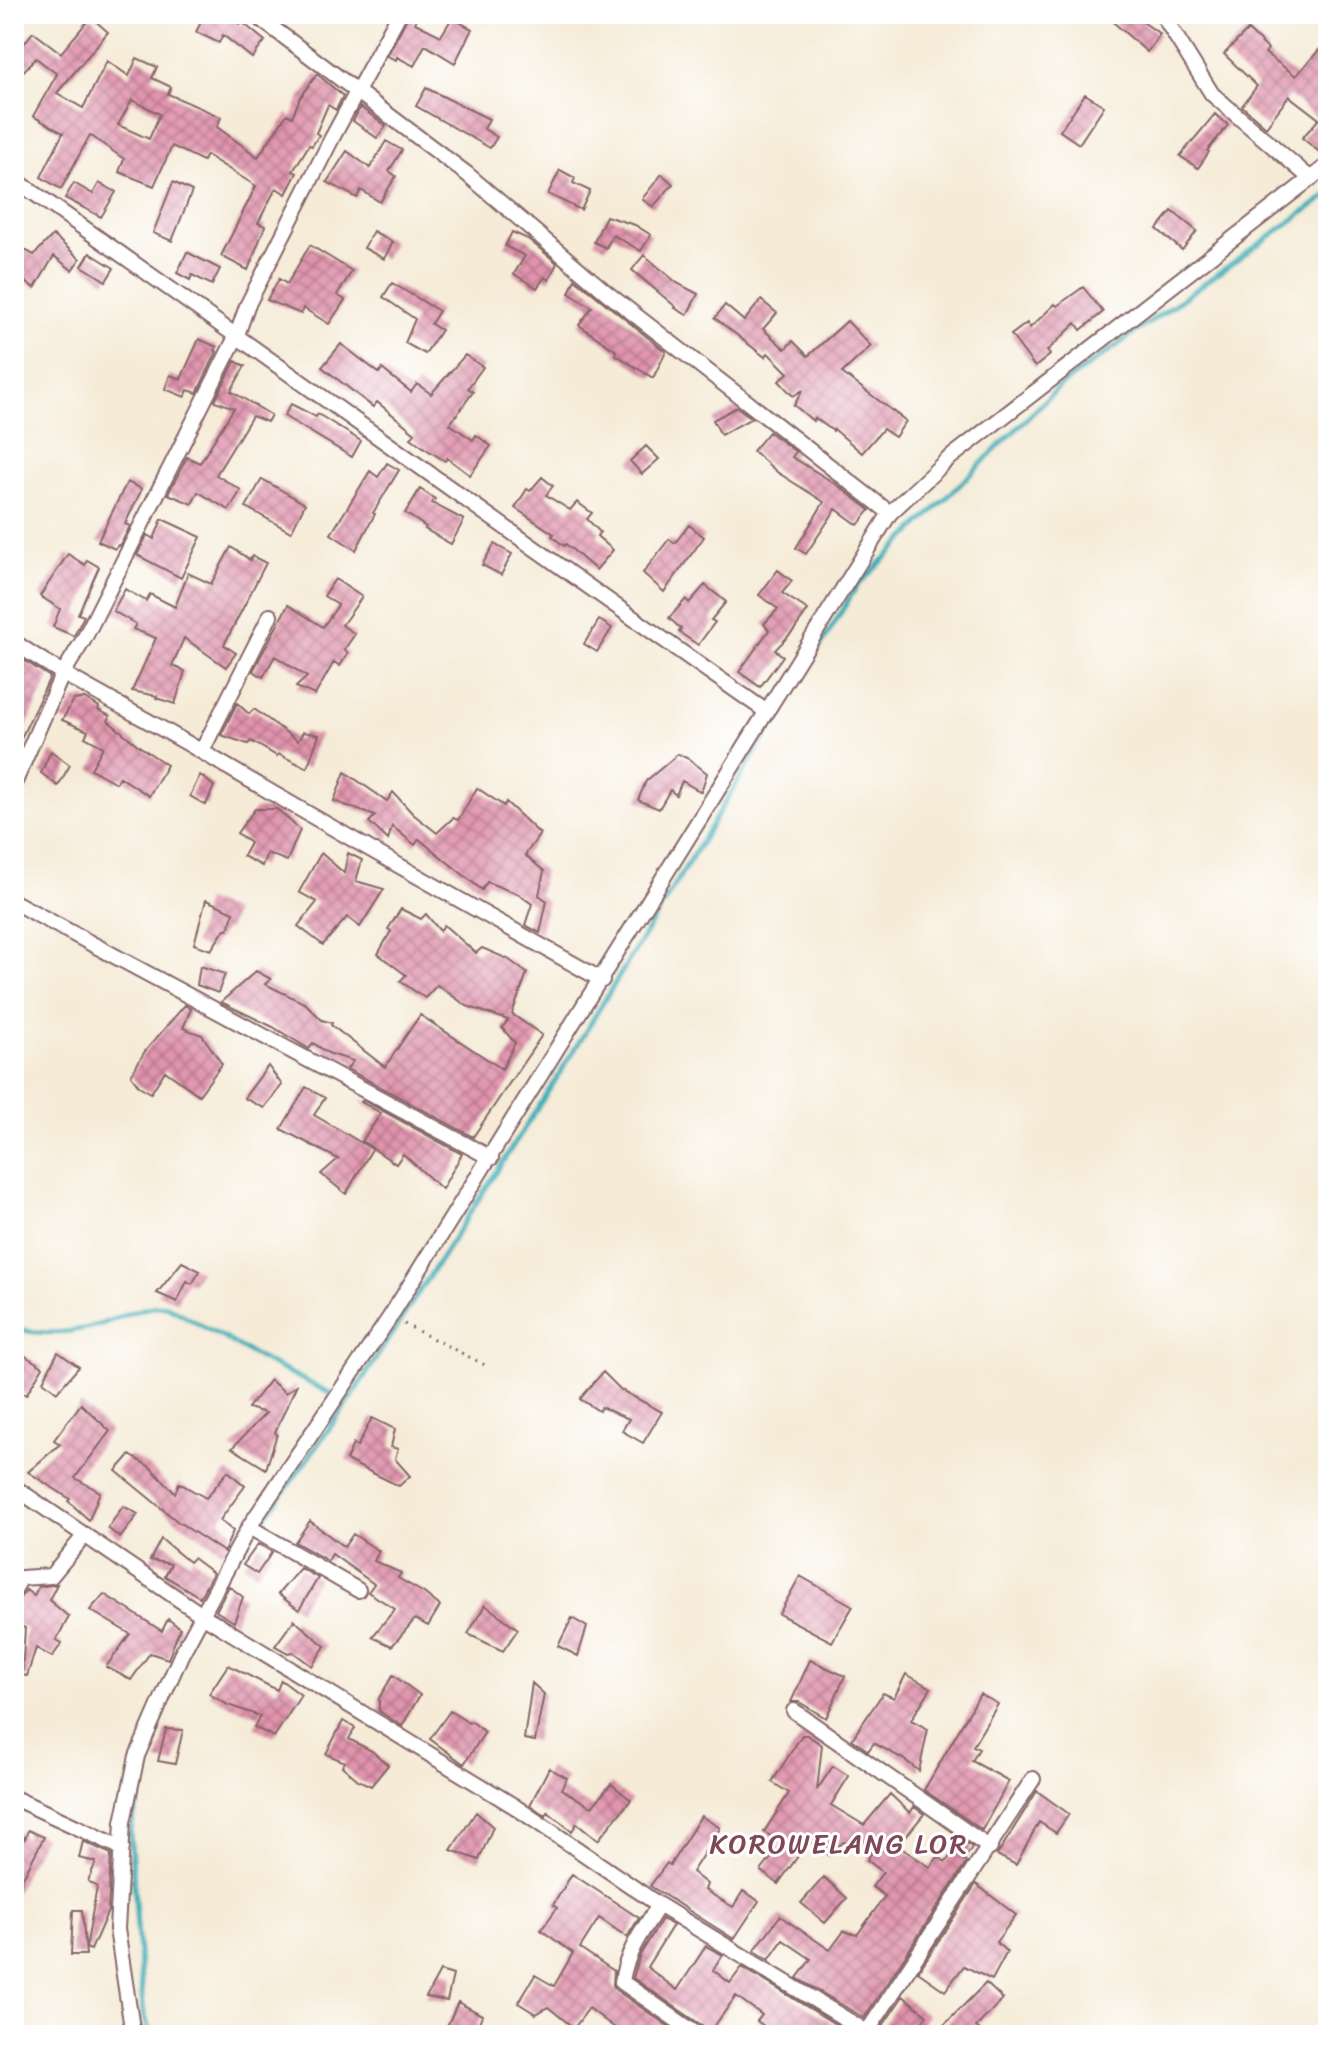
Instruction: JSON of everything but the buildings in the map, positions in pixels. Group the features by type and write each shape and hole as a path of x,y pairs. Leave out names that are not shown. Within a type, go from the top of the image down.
{"street":[{"path":"254,14 467,174 607,293 890,513"},
{"path":"14,783 62,675 84,639 237,335 247,306 332,138 399,14"},
{"path":"1162,14 1212,94 1311,179"},
{"path":"133,2035 117,1929 123,1822 137,1756 181,1655 254,1530 491,1158 890,513 946,461 1328,165"},
{"path":"14,179 237,335 504,529 767,712"},
{"path":"202,751 270,616"},
{"path":"14,642 62,675 202,751 268,792 602,980"},
{"path":"14,902 491,1158"},
{"path":"14,1487 202,1615 514,1806 659,1905 870,2033 1033,1779"},
{"path":"254,1530 358,1590"},
{"path":"14,1590 21,1578 51,1576 85,1535"},
{"path":"794,1711 990,1848"},
{"path":"14,1798 122,1848"},
{"path":"659,1905 630,1951 624,1964 622,1982 698,2035"}],"path":[{"path":"405,1325 485,1365"}],"waterway":[{"path":"258,1528 348,1402 562,1070 857,586 1060,386 1328,195"},
{"path":"14,1328 46,1333 80,1330 141,1309 167,1306 261,1359 334,1395"},
{"path":"150,2035 143,2008 130,1832 162,1714"}],"district":[{"name":"KOROWELANG LOR","path":"839,1843"}]}
